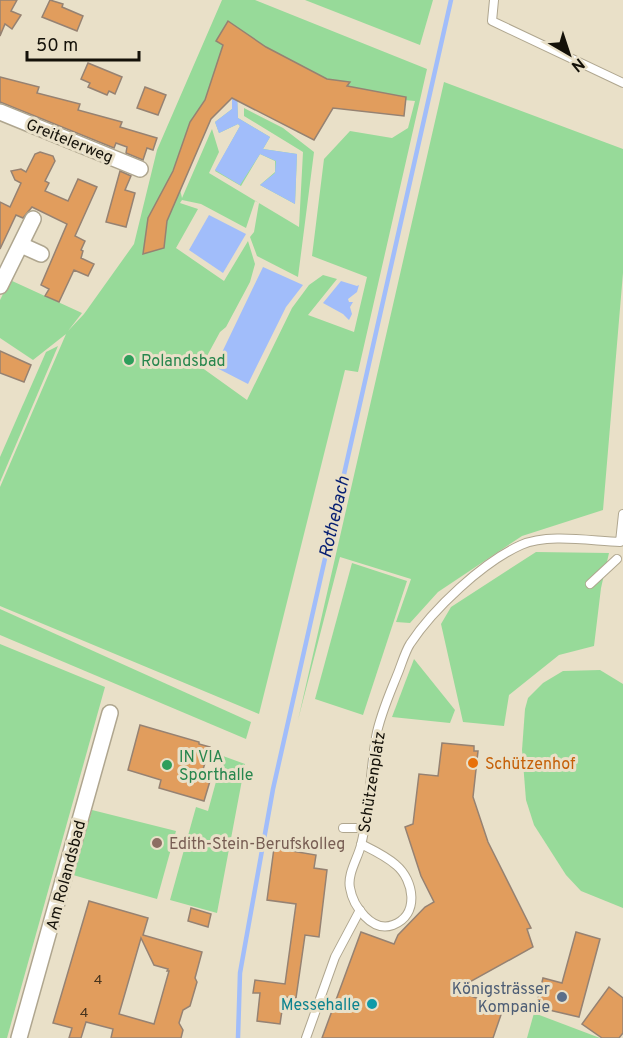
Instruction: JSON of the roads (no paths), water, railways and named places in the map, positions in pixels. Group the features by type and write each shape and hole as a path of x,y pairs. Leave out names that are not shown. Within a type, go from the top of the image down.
{"street":[{"name":"Greitelerweg","path":"0,112 140,169"},
{"path":"0,286 33,219"},
{"path":"21,245 41,254"},
{"name":"Am Rolandsbad","path":"19,1038 110,713"}],"lane":[{"path":"494,0 492,21 623,83"},
{"name":"Schützenplatz","path":"361,844 387,858 404,873 411,889 411,907 406,915 391,926 376,924 360,910 350,886 364,828 376,734 410,645 446,601 486,566 522,544 554,538 620,542 623,514"},
{"path":"590,584 617,560"},
{"path":"343,828 364,828"},
{"path":"306,1038 335,957 360,910"}],"water":[{"path":"237,90 238,118 270,137 263,149 297,154 295,204 260,185 275,173 276,161 260,154 240,185 215,170 240,126 238,124 219,133 215,122 232,109 232,91"},
{"path":"209,215 246,234 223,273 189,250"},
{"path":"263,267 303,285 286,307 248,384 215,367"},
{"path":"341,281 359,285 357,292 348,299 349,302 353,302 350,307 352,314 349,320 323,303"}],"waterway":[{"name":"Rothebach","path":"238,1038 240,973 273,789 451,0"}],"place":[{"name":"Rolandsbad","path":"129,360"},
{"name":"Schützenhof","path":"473,763"},
{"name":"IN VIA Sporthalle","path":"167,765"},
{"name":"Edith-Stein-Berufskolleg","path":"157,843"},
{"name":"Königsträsser Kompanie","path":"562,997"},
{"name":"Messehalle","path":"372,1004"}]}
